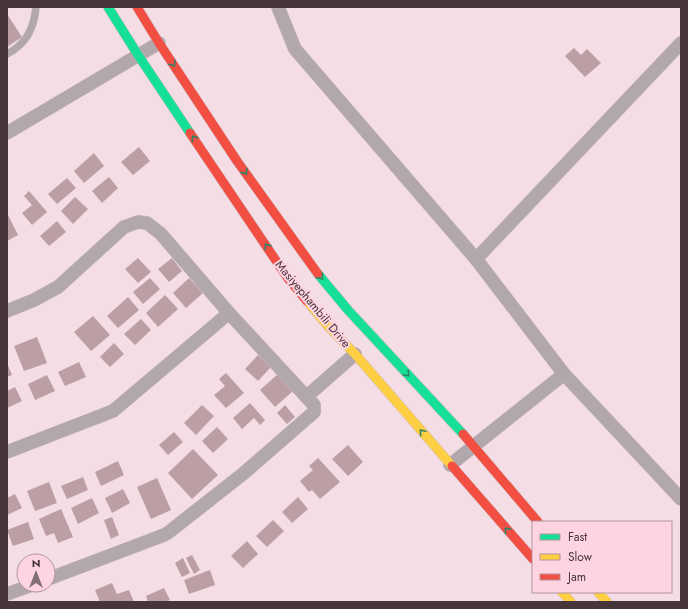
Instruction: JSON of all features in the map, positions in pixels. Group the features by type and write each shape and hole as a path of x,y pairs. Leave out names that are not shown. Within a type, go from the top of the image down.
{"main road":[{"name":"Masiyephambili Drive","path":"108,7 138,55 287,277 327,325 355,354 532,558"},
{"name":"Masiyephambili Drive","path":"137,7 237,161 309,263 348,310 473,445 537,521"},
{"path":"563,593 571,602"},
{"path":"599,593 607,602"}],"street":[{"path":"278,7 295,49 476,259 564,374 681,499"},
{"path":"7,133 159,43"},
{"path":"476,259 681,43"},
{"path":"7,311 58,288 124,227 138,222 147,223 161,234 229,313 314,405 314,412 244,473 170,532 56,576"},
{"path":"7,452 113,411 229,313"},
{"path":"306,397 355,354"},
{"path":"450,465 473,445 564,374"}],"lane":[{"path":"7,54 16,49 26,39 35,18 36,7"}],"building":[{"path":"7,14 22,37 7,47"},
{"path":"574,48 581,55 587,49 601,63 585,77 565,56"},
{"path":"139,147 150,161 133,175 121,162"},
{"path":"94,153 104,166 84,183 74,171"},
{"path":"109,177 118,188 102,203 92,191"},
{"path":"67,178 76,188 57,204 48,194"},
{"path":"29,191 47,212 32,225 22,213 32,205 24,196"},
{"path":"75,197 88,209 73,224 61,211"},
{"path":"7,213 18,235 7,241"},
{"path":"57,221 66,232 49,246 40,236"},
{"path":"138,258 151,272 138,283 125,269"},
{"path":"172,258 182,271 169,282 158,269"},
{"path":"150,278 160,289 143,304 133,292"},
{"path":"189,278 203,293 186,308 173,293"},
{"path":"165,295 178,309 158,327 146,313"},
{"path":"128,297 139,310 118,328 107,316"},
{"path":"93,316 110,335 91,351 74,332"},
{"path":"141,319 151,330 135,345 124,334"},
{"path":"37,337 47,363 24,371 14,346"},
{"path":"114,343 124,354 110,367 100,357"},
{"path":"258,355 271,367 258,381 245,369"},
{"path":"79,362 86,377 65,386 58,372"},
{"path":"7,363 12,375 7,377"},
{"path":"226,373 244,393 226,408 214,395 225,386 219,379"},
{"path":"278,374 293,391 275,407 260,390"},
{"path":"47,375 55,391 35,400 28,384"},
{"path":"15,387 22,401 7,408 7,391"},
{"path":"250,403 265,420 260,425 254,418 242,429 233,418"},
{"path":"202,405 214,416 196,435 184,423"},
{"path":"285,405 295,417 287,424 277,413"},
{"path":"217,427 228,439 213,453 202,441"},
{"path":"174,432 183,442 168,455 159,445"},
{"path":"348,445 363,462 348,476 332,459"},
{"path":"193,449 218,475 192,499 168,473"},
{"path":"318,458 340,482 320,499 312,490 309,492 300,481 313,470 309,466"},
{"path":"118,461 124,475 101,486 95,472"},
{"path":"83,477 88,490 67,499 61,486"},
{"path":"157,478 171,510 151,519 137,487"},
{"path":"49,482 57,503 35,511 27,491"},
{"path":"123,489 130,503 112,513 105,498"},
{"path":"15,494 22,508 7,515 7,498"},
{"path":"298,497 308,509 292,523 282,512"},
{"path":"92,498 99,513 78,524 71,508"},
{"path":"61,509 73,537 58,543 54,533 46,536 39,519"},
{"path":"112,517 119,535 111,539 104,520"},
{"path":"273,520 284,531 267,547 256,536"},
{"path":"28,522 34,539 13,546 7,530"},
{"path":"247,541 258,554 243,568 231,556"},
{"path":"192,555 200,570 194,574 186,558"},
{"path":"183,558 190,573 182,577 175,563"},
{"path":"210,570 215,585 189,594 184,580"},
{"path":"112,583 117,594 129,590 134,602 100,602 95,590"},
{"path":"164,588 170,600 166,602 148,602 146,596"}],"traffic: fast":[{"path":"108,7 190,133"},
{"path":"318,274 348,310 463,434"}],"traffic: slow":[{"path":"307,301 452,466"},
{"path":"563,593 571,602"},
{"path":"599,593 607,602"}],"traffic: jam":[{"path":"137,7 237,161 318,274"},
{"path":"190,133 287,277 307,301"},
{"path":"463,434 537,521"},
{"path":"452,466 532,558"}]}
